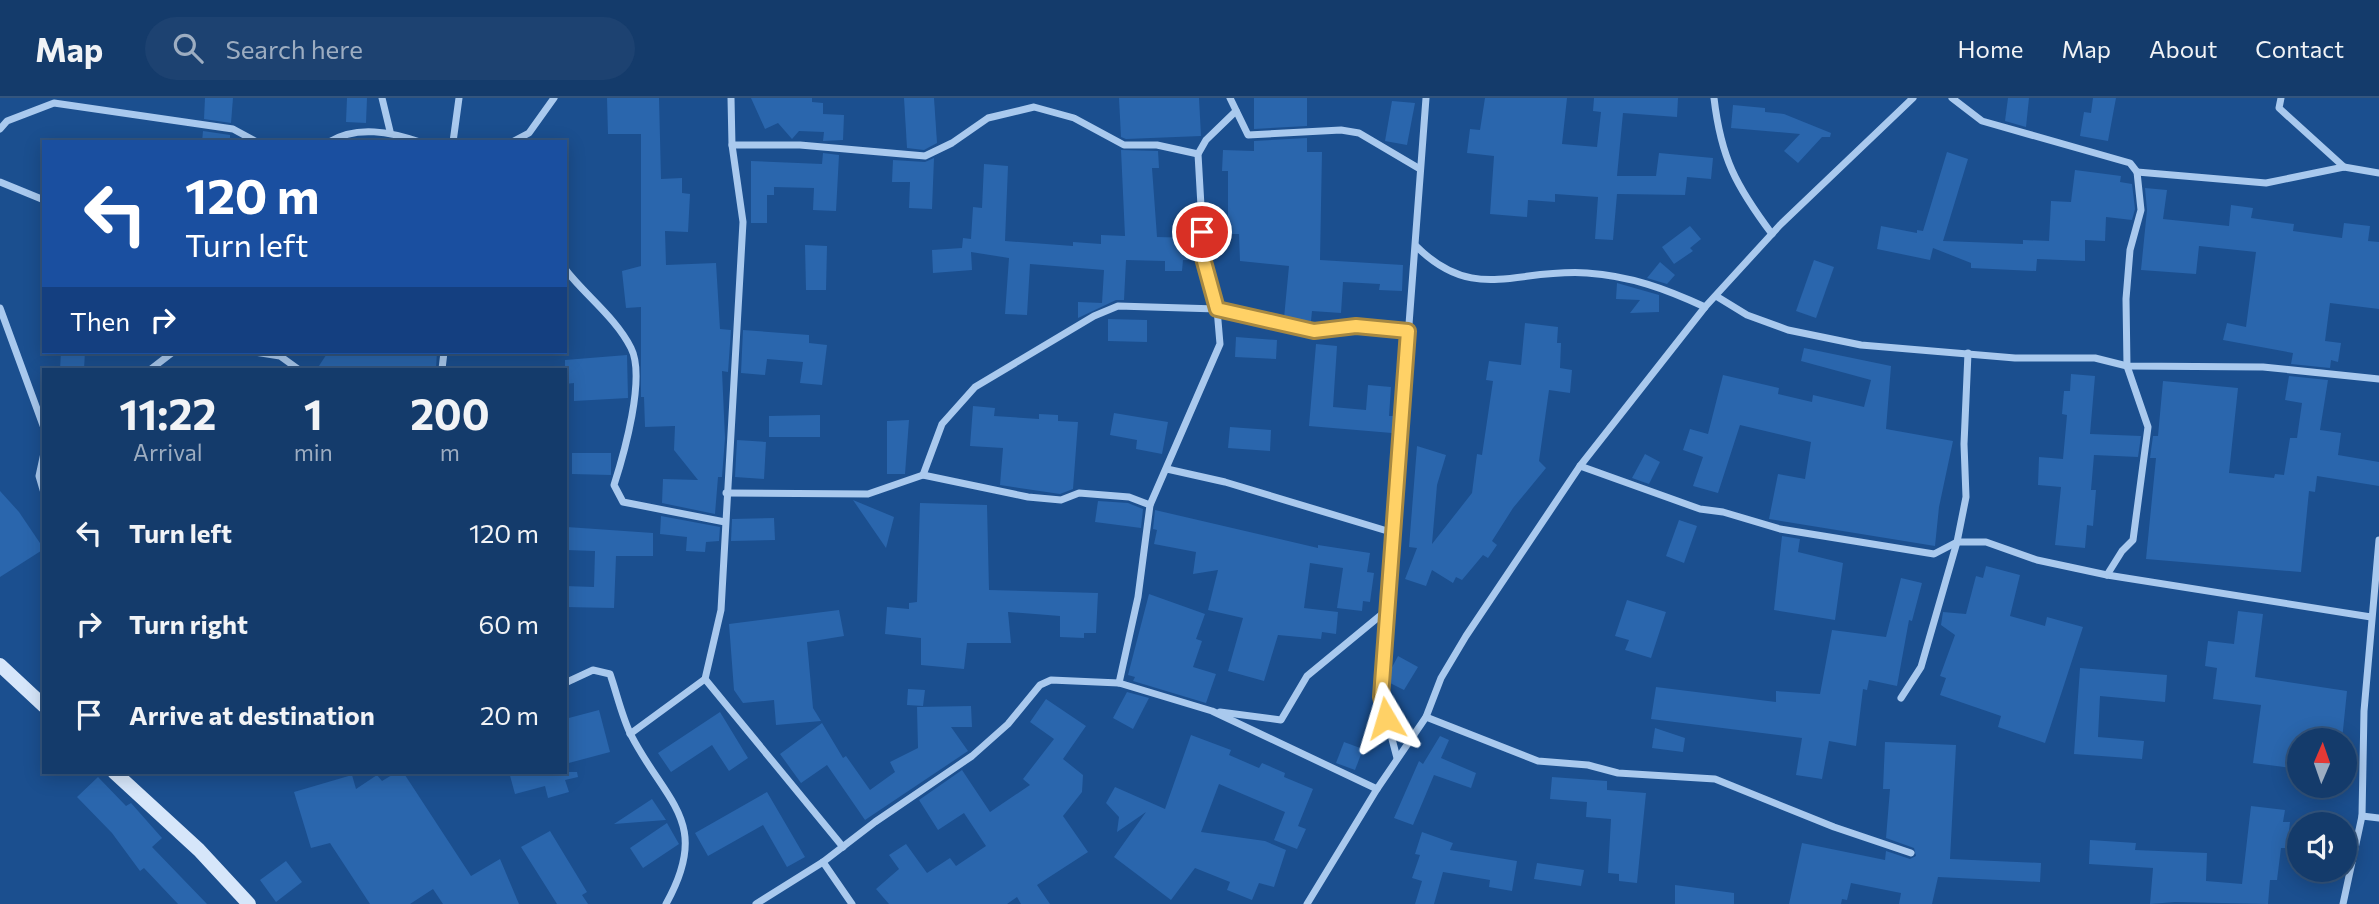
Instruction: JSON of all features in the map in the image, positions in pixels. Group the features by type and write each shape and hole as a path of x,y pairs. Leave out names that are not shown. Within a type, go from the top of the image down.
{"main road":[{"path":"0,665 42,704"},
{"path":"116,774 199,850 249,904"}],"street":[{"path":"382,98 390,131"},
{"path":"453,140 459,98"},
{"path":"515,140 528,132 554,98"},
{"path":"631,734 705,679 721,610 743,222 732,145 731,98"},
{"path":"1230,98 1248,135 1341,130 1359,133 1420,169"},
{"path":"1397,758 1381,697 1426,98"},
{"path":"1714,98 1718,138 1742,193 1772,234"},
{"path":"1307,904 1377,789 1426,717 1441,678 1466,636 1580,466 1705,307 1772,234 1913,98"},
{"path":"1952,98 1982,121 2130,163 2137,172 2141,210 2130,250 2126,299 2127,366 2148,427 2133,540 2122,551 2107,575"},
{"path":"2281,98 2279,108 2344,167"},
{"path":"0,129 7,121 54,103 233,129 253,140"},
{"path":"732,145 800,145 925,156 952,143 988,118 1034,107 1074,118 1124,145 1157,145 1198,154"},
{"path":"1119,682 1138,597 1150,505 1220,344 1217,309 1203,258 1198,154 1206,140 1236,111"},
{"path":"332,140 341,134 390,131 414,140"},
{"path":"2137,172 2266,183 2344,167 2379,173"},
{"path":"0,182 42,199"},
{"path":"1416,246 1436,265 1460,277 1479,280 1563,272 1636,279 1705,307"},
{"path":"567,271 632,349 637,376 623,459 614,485 623,502 725,522"},
{"path":"1716,296 1748,315 1788,330 1861,345 2015,358 2095,358 2127,366 2263,368 2379,379"},
{"path":"923,475 942,424 975,387 1049,342 1118,306 1217,309 1314,331 1356,326 1408,331"},
{"path":"0,308 42,423"},
{"path":"1901,698 1920,667 1957,542 1966,497 1964,444 1968,353"},
{"path":"152,368 170,354"},
{"path":"267,354 280,356 297,368"},
{"path":"42,462 39,476 42,486"},
{"path":"1580,466 1700,509 1723,512 1780,529 1934,554 1957,542 1993,543 2037,560 2107,575 2371,617"},
{"path":"1167,469 1237,485 1394,533"},
{"path":"726,493 868,495 923,475 1028,497 1061,500 1079,493 1129,497 1150,505"},
{"path":"2343,904 2362,816 2371,617 2379,540"},
{"path":"1212,711 1281,720 1307,676 1387,610"},
{"path":"567,682 593,670 610,674 631,734 675,804 687,844 680,879 666,904"},
{"path":"705,679 843,847"},
{"path":"756,904 823,862 991,742 1040,685 1051,680 1119,682 1212,711 1377,789"},
{"path":"1426,717 1538,761 1588,765 1618,773 1715,779 1834,827 1911,853"},
{"path":"2362,816 2379,818"},
{"path":"823,862 852,904"}],"building":[{"path":"205,98 233,98 231,123 204,119"},
{"path":"347,98 367,98 366,123 346,122"},
{"path":"607,98 659,98 661,179 682,178 682,193 690,194 688,232 665,231 666,265 716,263 720,329 731,330 728,372 722,371 725,438 722,477 718,477 715,514 662,503 663,479 698,480 674,450 675,426 645,427 644,397 641,397 641,307 626,308 622,271 641,266 641,134 608,134"},
{"path":"751,98 812,98 812,102 823,103 823,114 844,115 843,140 823,141 824,132 799,131 792,139 778,123 765,129"},
{"path":"904,98 934,98 937,143 924,150 907,148"},
{"path":"1119,98 1199,98 1201,136 1121,137"},
{"path":"1254,98 1307,98 1307,126 1254,129"},
{"path":"1485,98 1567,98 1562,144 1597,147 1601,112 1593,111 1594,98 1678,98 1677,117 1623,113 1617,176 1656,176 1659,153 1713,158 1711,179 1687,177 1685,195 1617,194 1613,240 1595,239 1598,197 1555,194 1555,202 1528,200 1527,217 1490,214 1494,156 1467,153 1470,129 1480,130"},
{"path":"2008,98 2029,98 2026,127 2005,121"},
{"path":"2093,98 2116,98 2108,141 2080,136 2084,112 2091,113"},
{"path":"1392,101 1415,103 1407,145 1385,141"},
{"path":"1733,105 1765,108 1765,112 1784,114 1831,133 1830,137 1822,137 1798,163 1784,151 1800,134 1731,128"},
{"path":"203,131 230,135 230,140 202,140"},
{"path":"1307,138 1307,152 1322,152 1320,260 1403,265 1402,291 1379,290 1380,284 1343,282 1341,313 1312,311 1311,321 1284,318 1289,266 1240,261 1239,234 1228,234 1228,171 1222,171 1223,150 1254,151 1254,141"},
{"path":"1121,150 1158,151 1159,168 1152,168 1157,237 1195,238 1195,260 1183,260 1182,271 1165,271 1165,261 1126,260 1124,300 1116,300 1078,318 1078,302 1102,303 1104,270 1030,264 1027,315 1005,314 1009,258 971,252 972,270 933,273 932,250 962,248 963,238 971,239 973,207 982,208 984,164 1008,166 1005,241 1073,246 1073,242 1101,244 1101,235 1125,236"},
{"path":"1947,152 1968,159 1943,241 2023,244 2023,240 2049,241 2051,201 2071,202 2075,170 2121,176 2120,182 2132,184 2135,209 2132,220 2106,217 2105,241 2085,240 2085,261 2037,259 2036,271 1971,268 1971,263 1933,248 1930,260 1877,249 1881,226 1917,233 1917,230 1923,231"},
{"path":"823,153 839,155 836,211 813,210 814,188 774,187 774,195 767,195 767,223 751,223 751,161 822,164"},
{"path":"934,158 932,209 909,208 910,182 892,182 893,160 925,162"},
{"path":"2145,188 2167,190 2163,219 2229,226 2231,205 2253,208 2251,218 2294,224 2293,231 2342,238 2344,223 2370,226 2368,241 2379,242 2379,309 2330,303 2325,341 2341,343 2338,362 2331,360 2330,368 2291,364 2293,353 2223,340 2227,323 2246,327 2256,252 2199,246 2196,274 2141,270 2147,210"},
{"path":"1690,226 1701,239 1690,248 1693,251 1674,264 1662,247"},
{"path":"805,245 827,246 826,290 806,290"},
{"path":"1814,260 1834,267 1816,318 1796,311"},
{"path":"1660,262 1675,275 1667,284 1647,278"},
{"path":"1617,283 1659,295 1659,312 1630,313 1640,300 1616,299"},
{"path":"1108,319 1147,320 1147,342 1108,341"},
{"path":"1525,323 1558,327 1557,343 1561,343 1560,368 1572,370 1570,393 1549,390 1539,461 1546,468 1513,508 1492,541 1497,545 1488,558 1483,555 1462,580 1456,577 1453,583 1432,570 1426,586 1405,579 1417,548 1409,547 1417,446 1446,455 1437,485 1432,544 1472,493 1477,454 1482,455 1493,381 1486,380 1489,361 1521,365"},
{"path":"743,330 809,335 809,343 827,345 822,385 800,383 803,362 767,359 765,375 741,373"},
{"path":"1236,337 1277,340 1276,359 1235,357"},
{"path":"1316,344 1337,346 1333,407 1366,410 1368,385 1391,387 1389,416 1394,416 1392,433 1309,426"},
{"path":"1804,348 1891,366 1886,429 1953,441 1939,507 1935,546 1769,519 1778,474 1805,479 1811,442 1740,425 1718,493 1693,486 1703,457 1683,450 1690,429 1708,434 1723,375 1779,388 1778,394 1812,402 1813,395 1864,407 1871,380 1801,361"},
{"path":"61,354 85,354 84,368 60,368"},
{"path":"327,354 437,354 436,368 318,368"},
{"path":"627,355 628,398 574,401 574,383 567,384 565,360"},
{"path":"2071,374 2095,376 2090,434 2141,436 2138,457 2094,455 2091,490 2096,490 2093,526 2087,525 2085,548 2055,545 2061,487 2038,485 2039,457 2063,459 2067,415 2062,414 2064,391 2070,391"},
{"path":"2289,376 2328,380 2320,430 2341,433 2338,455 2379,462 2379,486 2317,476 2315,492 2309,491 2301,572 2146,559 2156,458 2150,458 2153,436 2158,436 2163,381 2238,388 2229,473 2274,478 2275,474 2284,475 2290,438 2297,438 2302,403 2285,400"},
{"path":"973,406 995,408 994,416 1039,419 1039,414 1058,415 1058,421 1078,422 1073,489 1060,494 1000,485 1003,448 970,446"},
{"path":"1114,413 1168,422 1162,454 1136,449 1137,440 1110,435"},
{"path":"820,415 820,437 769,437 769,416"},
{"path":"909,420 905,474 887,474 887,421"},
{"path":"1230,427 1271,430 1270,451 1228,448"},
{"path":"737,440 766,442 764,479 735,477"},
{"path":"572,453 611,453 611,475 572,474"},
{"path":"1645,454 1660,462 1649,484 1632,478"},
{"path":"0,491 19,512 42,546 42,550 0,577"},
{"path":"853,500 894,517 886,548"},
{"path":"1098,501 1128,503 1143,509 1141,528 1095,522"},
{"path":"920,503 987,505 989,590 1098,593 1096,633 1084,633 1084,638 1060,637 1060,616 1008,612 1011,643 967,643 964,669 921,665 921,638 885,634 887,607 909,609 909,603 917,602"},
{"path":"1155,510 1318,548 1318,545 1370,553 1367,572 1374,573 1370,602 1363,601 1362,611 1337,608 1343,568 1310,563 1304,608 1338,612 1336,634 1322,632 1321,639 1278,635 1264,681 1228,671 1243,618 1208,610 1218,570 1193,574 1196,552 1154,544 1157,530 1153,529"},
{"path":"661,516 720,527 719,541 706,542 705,552 686,551 687,537 660,534"},
{"path":"774,518 775,540 731,541 732,519"},
{"path":"1679,520 1697,526 1684,563 1666,556"},
{"path":"567,527 653,533 653,556 616,556 614,608 567,607 567,586 594,587 595,551 567,550"},
{"path":"1782,536 1800,539 1798,552 1843,563 1835,620 1774,610"},
{"path":"1986,566 2020,575 2010,616 2045,626 2047,617 2083,627 2045,743 1998,727 2001,716 1940,695 1946,678 1940,676 1955,635 1941,625 1943,612 1966,614 1976,576 1983,578"},
{"path":"1901,578 1922,583 1912,621 1909,620 1897,686 1869,680 1867,690 1863,689 1856,746 1829,741 1822,779 1796,775 1802,738 1651,719 1656,687 1776,702 1776,691 1820,694 1832,630 1886,637"},
{"path":"1149,594 1205,614 1196,639 1202,641 1193,667 1216,674 1206,703 1133,681 1135,677 1128,675"},
{"path":"1627,600 1666,612 1651,658 1625,650 1629,640 1615,636"},
{"path":"839,610 844,636 807,642 813,708 821,721 776,725 774,700 743,703 734,690 729,624"},
{"path":"2238,611 2263,614 2255,677 2347,691 2343,728 2287,728 2287,767 2253,763 2261,705 2213,699 2217,668 2205,666 2208,641 2234,644"},
{"path":"1398,656 1418,667 1404,690 1388,682 1389,673"},
{"path":"2080,668 2167,675 2165,702 2100,696 2098,737 2144,741 2142,759 2074,754"},
{"path":"908,689 925,690 923,706 907,705"},
{"path":"1127,692 1149,698 1133,729 1113,718"},
{"path":"1046,699 1086,726 1063,759 1083,775 1082,792 1063,816 1088,852 1037,885 1050,904 1021,904 1017,897 1007,904 889,904 876,889 899,869 889,855 906,844 927,873 950,858 956,866 986,846 964,813 938,830 919,800 962,770 990,812 1030,785 1023,779 1054,739 1030,722"},
{"path":"971,706 972,727 951,727 968,751 865,820 827,765 801,783 780,754 822,723 843,758 846,756 870,790 895,772 890,762 918,748 917,707"},
{"path":"599,710 610,752 567,763 567,718"},
{"path":"720,712 748,758 729,771 712,745 671,772 658,753"},
{"path":"1655,728 1685,738 1683,752 1652,748"},
{"path":"1191,735 1231,750 1229,755 1259,768 1262,763 1285,773 1284,777 1313,789 1298,826 1306,829 1297,849 1274,840 1285,812 1219,784 1201,832 1265,841 1286,850 1274,887 1259,883 1252,900 1227,890 1230,882 1195,868 1171,900 1114,857 1146,812 1117,832 1119,817 1106,803 1115,787 1165,809"},
{"path":"1440,736 1449,740 1441,758 1476,773 1471,788 1434,775 1413,825 1394,818 1419,761 1423,764"},
{"path":"1344,742 1363,749 1355,770 1336,763"},
{"path":"1885,742 1956,745 1950,859 2041,863 2040,882 1938,877 1932,904 1899,904 1901,893 1851,883 1847,900 1842,899 1841,904 1789,904 1802,843 1885,860 1886,851 1910,859 1916,856 1914,848 1886,838 1890,789 1883,789"},
{"path":"577,772 578,777 565,780 569,792 548,798 545,786 515,794 510,774"},
{"path":"394,774 404,774 471,876 500,859 519,904 443,904 433,889 410,904 370,904 330,843 311,848 294,792 352,775 356,789 377,775 382,781"},
{"path":"98,777 126,806 131,803 162,838 152,847 207,904 178,904 144,868 140,871 112,833 77,797"},
{"path":"1552,777 1607,781 1607,790 1646,793 1637,883 1619,881 1619,874 1608,873 1611,819 1586,817 1587,802 1550,799"},
{"path":"767,792 805,857 787,867 763,825 708,856 695,833"},
{"path":"652,799 666,820 614,824"},
{"path":"2251,806 2285,810 2283,822 2287,822 2287,848 2281,848 2277,880 2270,880 2268,904 2150,904 2153,868 2089,864 2090,840 2136,843 2135,850 2207,853 2206,881 2242,884"},
{"path":"667,823 679,844 643,868 630,848"},
{"path":"550,831 587,892 582,895 588,904 557,904 521,847"},
{"path":"1422,832 1453,843 1450,850 1517,861 1512,891 1489,887 1490,880 1443,872 1434,904 1415,904 1422,881 1412,878 1420,855 1415,854"},
{"path":"286,861 302,882 276,902 260,880"},
{"path":"1537,863 1584,870 1581,886 1534,879"},
{"path":"1675,885 1734,893 1734,904 1675,904"}],"route":[{"path":"1202,232 1203,258 1217,309 1314,331 1356,326 1408,331 1381,697 1386,718"}]}
